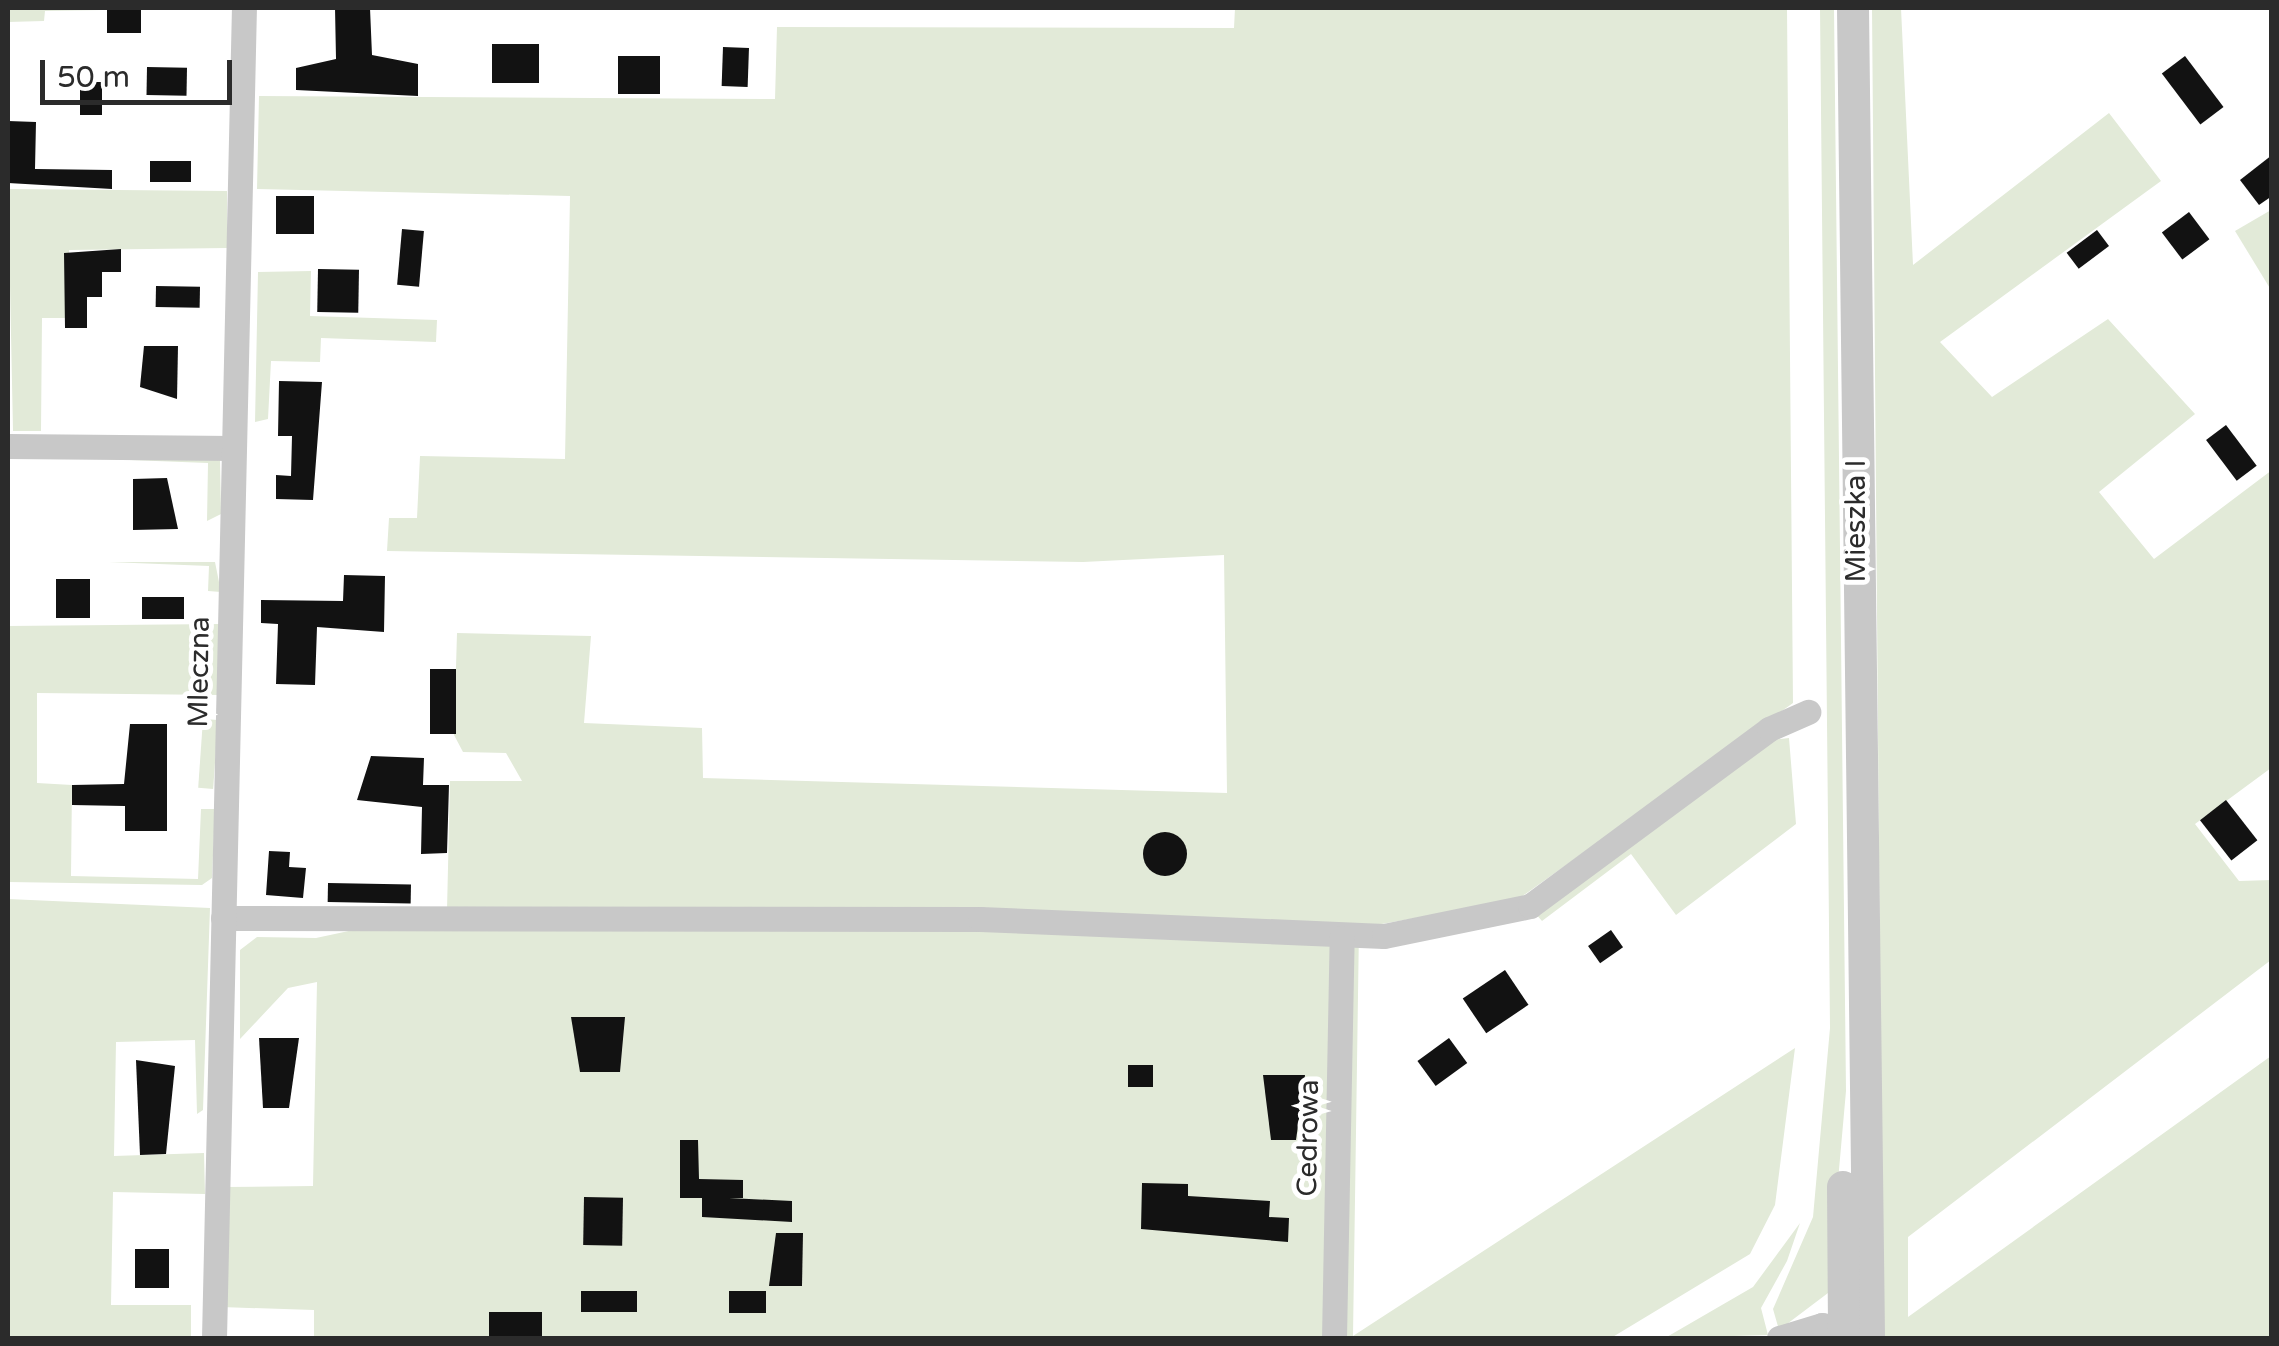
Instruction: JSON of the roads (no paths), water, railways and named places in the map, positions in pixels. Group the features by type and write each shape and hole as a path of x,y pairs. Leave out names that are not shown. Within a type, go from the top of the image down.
{"street":[{"name":"Mleczna","path":"214,1338 244,8"},
{"name":"Mieszka I","path":"1853,8 1862,1034 1843,1157 1859,1336"},
{"path":"8,446 233,448"},
{"path":"223,918 980,920 1342,938 1443,928 1530,906 1769,730 1808,712"},
{"name":"Cedrowa","path":"1334,1338 1342,938"},
{"path":"1779,1338 1859,1336"}]}
